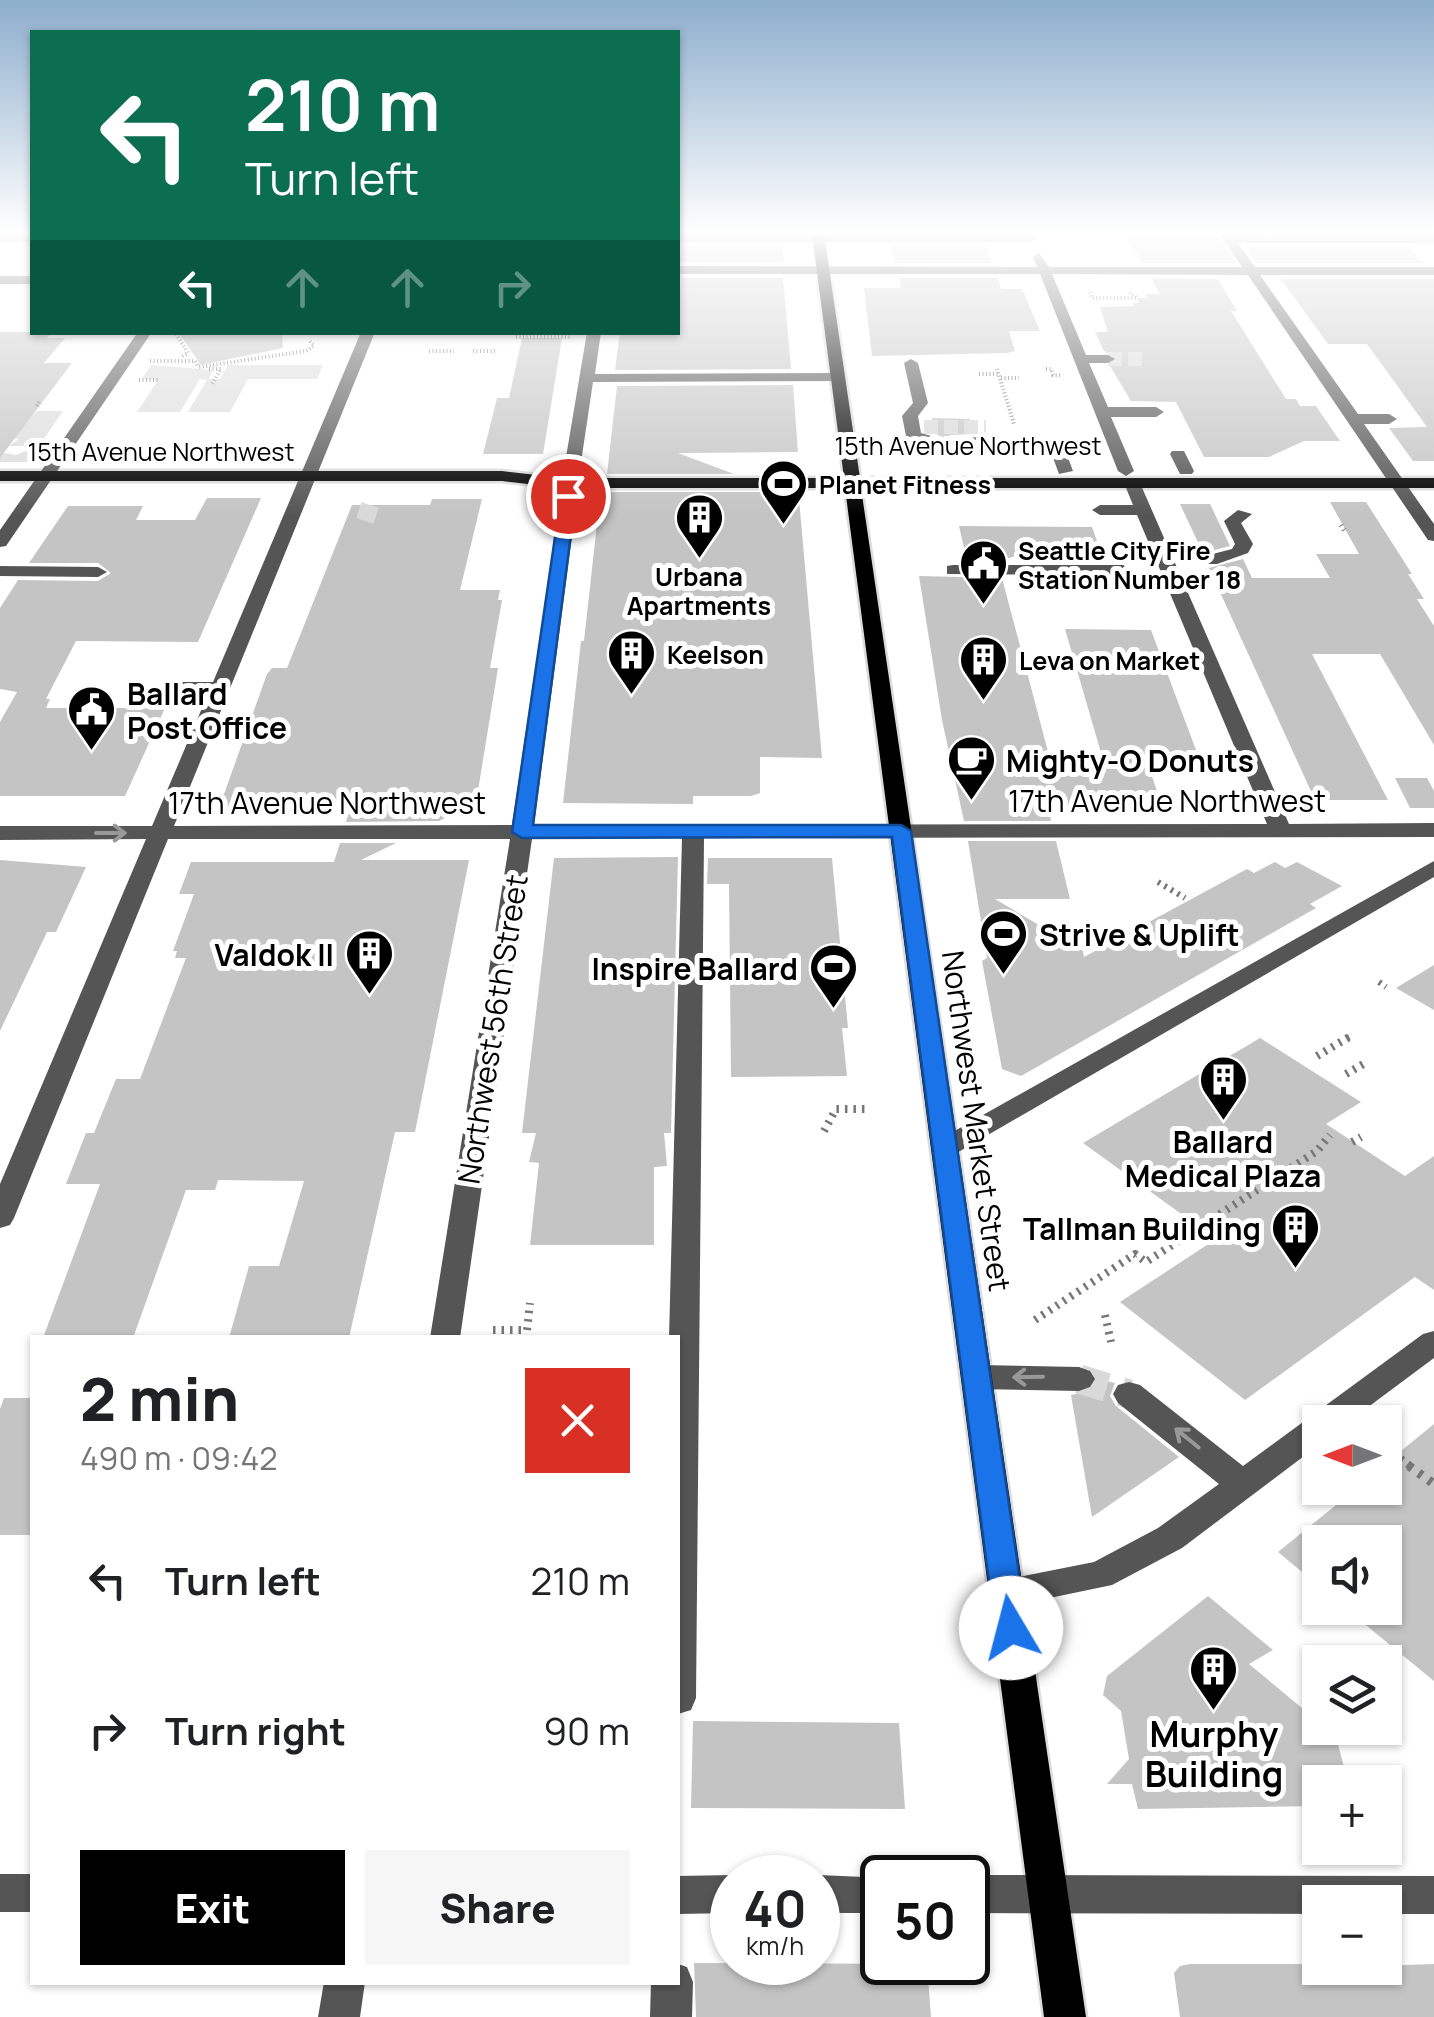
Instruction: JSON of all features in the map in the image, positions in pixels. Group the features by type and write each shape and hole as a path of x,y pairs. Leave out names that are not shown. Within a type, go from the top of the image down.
{"main road":[{"name":"Northwest Market Street","path":"831,328 1065,2017"},
{"name":"15th Avenue Northwest","path":"851,476 1065,470 1129,477 1186,471 1394,477 1434,484"},
{"name":"15th Avenue Northwest","path":"0,476 1394,477 1434,472"}],"street":[{"path":"1067,328 1280,830"},
{"path":"1292,328 1434,536"},
{"path":"0,542 143,335"},
{"path":"0,1218 367,335"},
{"name":"Northwest 56th Street","path":"444,1335 593,335"},
{"path":"1080,359 1108,359"},
{"path":"911,362 921,403 910,416 918,427 914,436 936,442"},
{"path":"586,378 838,377"},
{"path":"1102,412 1156,412"},
{"path":"1354,419 1388,419"},
{"path":"986,427 1010,431"},
{"path":"957,442 1055,442 1065,470"},
{"path":"1178,454 1186,471"},
{"path":"1100,510 1144,510"},
{"path":"1212,560 1240,554 1244,544 1232,521 1244,514"},
{"path":"953,570 1123,570"},
{"path":"0,571 98,572"},
{"path":"174,688 222,688"},
{"name":"17th Avenue Northwest","path":"0,833 1434,830"},
{"path":"680,1583 693,832"},
{"path":"945,1148 1434,868"},
{"path":"1350,1405 1434,1342"},
{"path":"977,1378 1079,1379"},
{"path":"1129,1394 1243,1484"},
{"path":"1006,1592 1100,1575 1170,1538 1302,1440"},
{"path":"0,1893 30,1893"},
{"path":"680,1894 710,1894"},
{"path":"990,1894 1434,1895"},
{"path":"340,2017 345,1985"},
{"path":"672,1985 672,2017"}],"path":[{"path":"177,335 188,353 182,358"},
{"path":"518,337 567,337"},
{"path":"205,366 306,351 314,346 309,340"},
{"path":"171,345 182,343"},
{"path":"429,351 454,351"},
{"path":"474,351 497,351"},
{"path":"148,361 182,358 220,369 212,384"},
{"path":"1046,369 1052,369 1054,376 1062,376"},
{"path":"979,374 1019,378"},
{"path":"998,374 1010,431"},
{"path":"135,380 158,380"},
{"path":"1341,525 1346,533"},
{"path":"1179,813 1179,802 1193,796 1225,795"},
{"path":"1158,882 1184,898"},
{"path":"1317,1056 1351,1036"},
{"path":"1346,1074 1367,1062"},
{"path":"824,1131 836,1109 867,1109"},
{"path":"1034,1320 1135,1254 1146,1262 1317,1151 1330,1135"},
{"path":"1352,1142 1360,1137"},
{"path":"494,1330 527,1330 530,1303"},
{"path":"1105,1315 1111,1342"},
{"path":"1402,1460 1434,1484"}],"shaded area":[{"path":"151,365 213,370 209,379 220,379 228,365 323,365 317,379 248,379 230,412 188,412 207,380 200,379 180,412 137,412 158,380 142,379"},
{"path":"37,411 63,411 28,462 0,462 0,452 16,455 28,450 25,446 9,446 19,439 9,438"}],"building":[{"path":"680,328 787,328 791,369 615,370 620,335 680,335"},
{"path":"869,328 1040,331 1009,331 1015,351 1007,353 872,356"},
{"path":"1107,328 1242,328 1286,399 1296,399 1300,406 1316,406 1340,441 1304,441 1269,457 1204,457 1176,402 1131,401 1110,366 1119,358 1104,351 1095,332 1108,332"},
{"path":"1317,328 1434,328 1434,461 1413,461 1389,428 1427,427 1367,344 1328,344"},
{"path":"0,332 65,338 44,363 72,363 0,458"},
{"path":"180,335 282,335 283,348 201,365"},
{"path":"522,338 562,338 543,454 483,454 497,398 509,398"},
{"path":"793,385 798,452 678,453 734,474 607,474 617,386"},
{"path":"932,418 970,419 973,434 950,435 947,445 951,449 977,449 978,453 938,453 937,448 944,448 946,439 934,433"},
{"path":"605,492 779,492 799,499 822,758 760,757 760,793 751,796 693,796 693,804 563,803 600,497"},
{"path":"207,498 261,498 198,642 76,641 46,699 50,699 46,708 165,708 125,796 0,796 0,722 17,692 0,689 0,608 18,580 98,581 111,573 98,563 29,563 68,506 143,506 136,520 195,520"},
{"path":"432,499 482,499 460,590 500,590 498,600 502,600 490,668 498,668 476,803 439,821 346,822 349,810 218,811 267,674 272,668 287,668 352,505 430,505"},
{"path":"1330,502 1366,502 1412,574 1408,574 1424,599 1417,599 1434,626 1434,745 1380,654 1312,654 1388,800 1315,800 1209,568 1243,559 1252,578 1330,578 1316,554 1359,554"},
{"path":"1180,504 1210,504 1230,546 1203,553"},
{"path":"959,526 1092,527 1104,561 1045,561 1042,549 998,561 967,561"},
{"path":"919,576 1002,578 1051,763 1104,763 1065,629 1151,630 1205,774 1151,773 1162,807 1049,810 1051,821 964,821 942,720"},
{"path":"1395,778 1427,778 1434,791 1434,808 1410,808"},
{"path":"968,841 1056,841 1070,899 995,899 1083,951 1084,957 1247,869 1254,873 1275,862 1285,868 1297,862 1342,886 1310,904 1316,908 1021,1076 1002,1069 982,961 987,958"},
{"path":"340,843 396,843 361,860 469,860 415,1132 395,1132 350,1335 230,1335 249,1266 279,1266 304,1181 218,1180 215,1190 186,1190 134,1335 44,1335 100,1184 66,1184 86,1133 94,1133 116,1079 140,1079 186,958 175,958 177,951 173,951 194,894 179,894 191,862 334,862"},
{"path":"678,857 671,1133 664,1133 667,1166 654,1167 654,1245 530,1245 539,1163 529,1162 536,1133 522,1133 554,858"},
{"path":"708,858 832,858 848,1028 842,1028 847,1076 731,1077 729,884 707,884"},
{"path":"0,860 86,867 56,932 47,932 0,1031"},
{"path":"1434,965 1434,1010 1396,988"},
{"path":"1260,1038 1361,1102 1326,1124 1405,1176 1434,1156 1434,1290 1415,1277 1245,1400 1120,1302 1216,1239 1083,1143"},
{"path":"1098,1379 1115,1383 1110,1396 1116,1406 1179,1457 1092,1517 1071,1395 1091,1391"},
{"path":"4,1398 30,1398 30,1535 0,1535 0,1409"},
{"path":"1434,1424 1434,1681 1402,1655 1402,1645 1390,1645 1366,1625 1402,1625 1402,1525 1311,1525 1336,1505 1402,1505 1402,1450"},
{"path":"1302,1533 1302,1572 1278,1552"},
{"name":"Murphy Building","path":"1208,1596 1273,1650 1249,1664 1302,1708 1302,1745 1338,1745 1343,1765 1302,1765 1302,1806 1138,1809 1132,1784 1107,1784 1129,1759 1121,1711 1103,1695 1107,1676"},
{"path":"693,1721 899,1723 905,1809 691,1808"},
{"path":"694,1963 710,1963 710,1985 840,1985 840,1964 860,1964 860,1985 929,1985 931,2017 696,2017"},
{"path":"1302,1964 1302,1985 1402,1985 1402,1965 1434,1964 1434,2017 1180,2017 1174,1973 1180,1966"}],"tunnel":[{"path":"1108,359 1142,359"},
{"path":"924,427 986,427"},
{"path":"365,521 370,505"},
{"path":"1079,1379 1129,1394"}],"place":[{"name":"Planet Fitness","path":"784,526"},
{"name":"Urbana Apartments","path":"699,560"},
{"name":"Seattle City Fire Station Number 18","path":"983,606"},
{"name":"Keelson","path":"632,696"},
{"name":"Leva on Market","path":"984,702"},
{"name":"Ballard Post Office","path":"92,752"},
{"name":"Mighty-O Donuts","path":"971,802"},
{"name":"Strive & Uplift","path":"1004,976"},
{"name":"Valdok II","path":"369,996"},
{"name":"Inspire Ballard","path":"833,1010"},
{"name":"Ballard Medical Plaza","path":"1223,1122"},
{"name":"Tallman Building","path":"1296,1270"},
{"name":"Murphy Building","path":"1214,1712"}],"route":[{"path":"568,496 522,832 901,831 1011,1628"}]}
